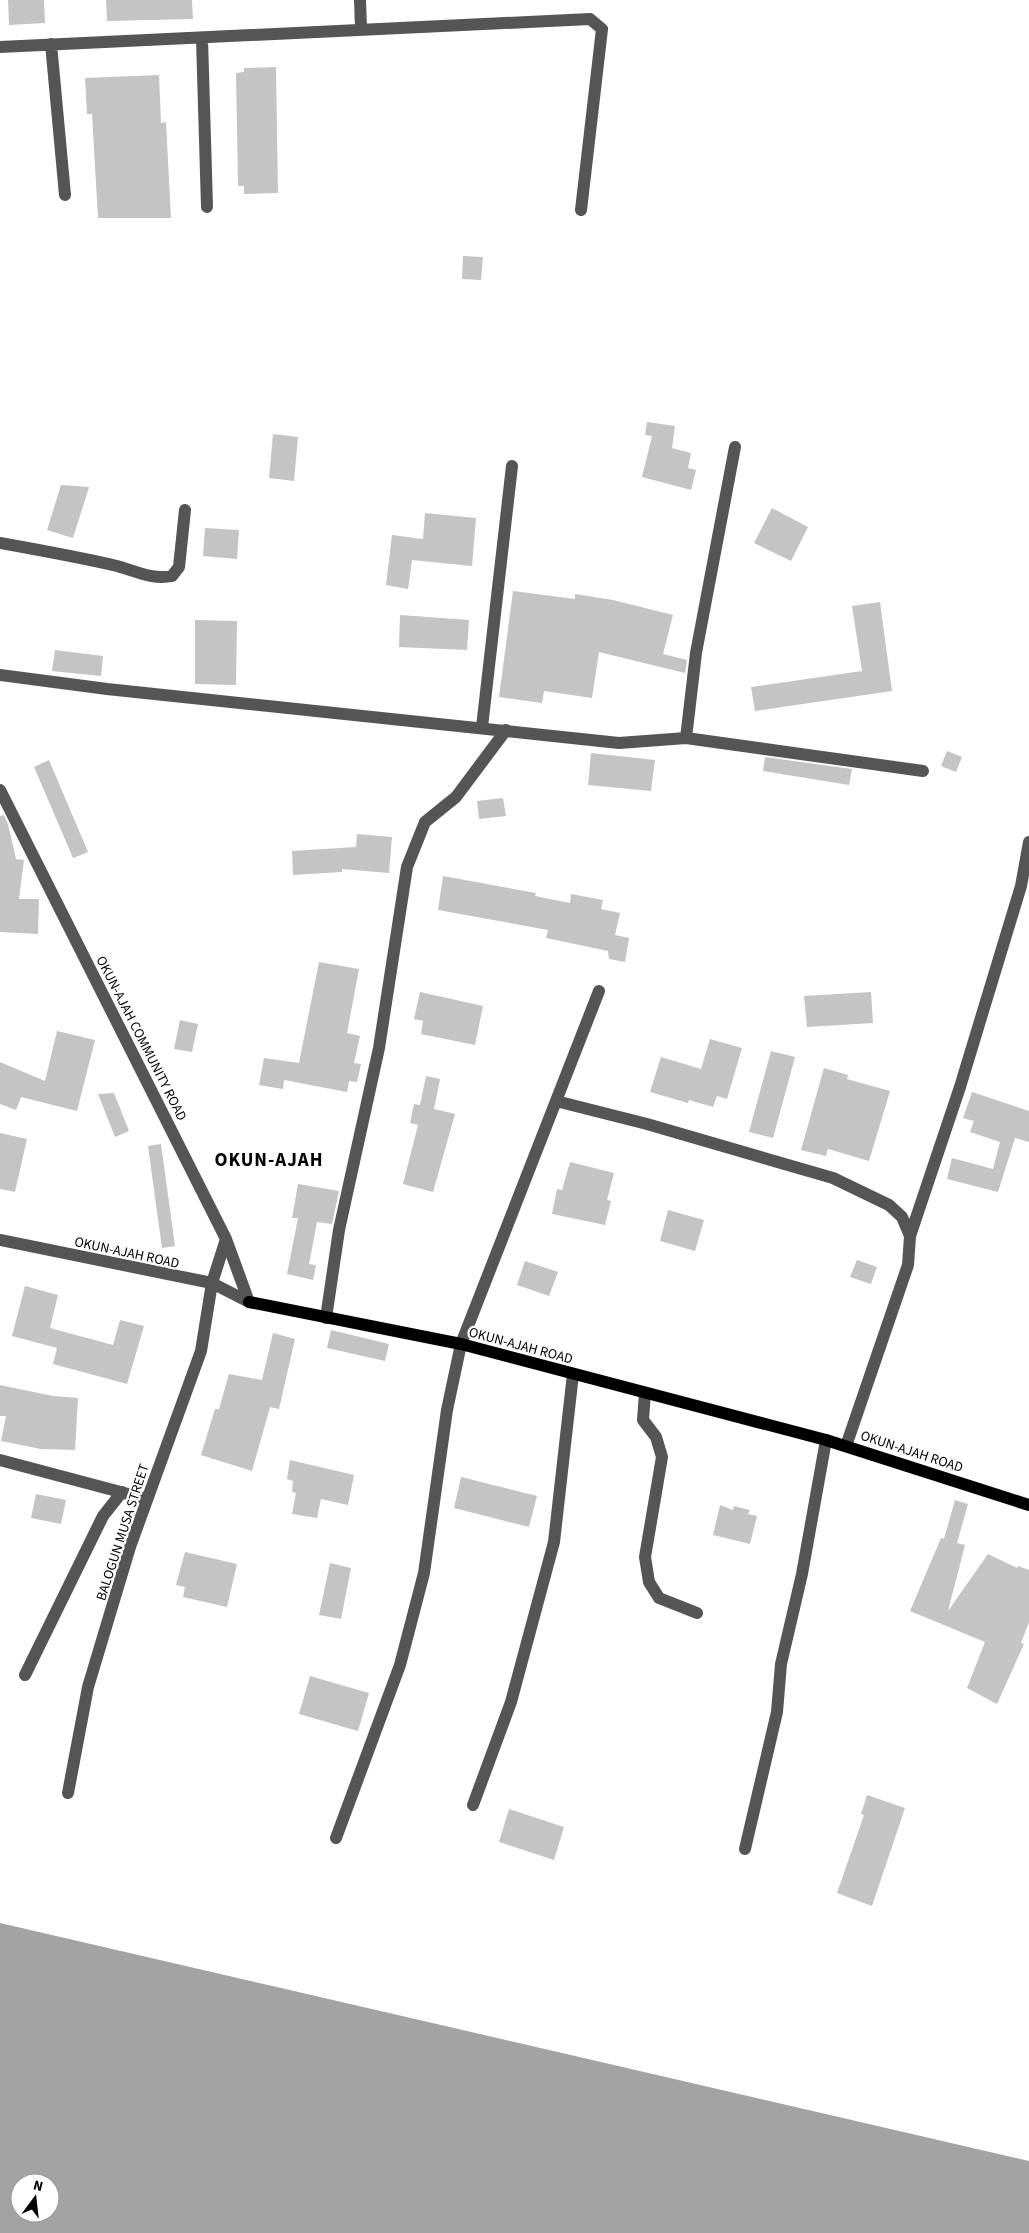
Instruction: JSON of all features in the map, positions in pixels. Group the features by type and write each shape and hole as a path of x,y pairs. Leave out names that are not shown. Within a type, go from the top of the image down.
{"main road":[{"name":"OKUN-AJAH ROAD","path":"249,1302 461,1344 826,1440 1029,1504"}],"street":[{"path":"360,0 361,28"},
{"path":"0,47 202,39 361,28 590,18 602,29 581,210"},
{"path":"202,39 207,207"},
{"path":"51,44 65,195"},
{"path":"686,738 696,653 735,447"},
{"path":"482,727 512,466"},
{"path":"0,543 116,566 151,576 167,577 172,576 180,567 185,510"},
{"path":"0,676 619,743 686,738 923,771"},
{"path":"326,1318 339,1230 379,1048 407,867 425,822 456,797 506,730"},
{"name":"OKUN-AJAH COMMUNITY ROAD","path":"0,790 226,1239 249,1302"},
{"path":"846,1446 908,1265 910,1236 960,1087 1021,886 1029,842"},
{"path":"336,1838 400,1665 424,1573 447,1410 461,1344 599,991"},
{"path":"556,1101 647,1124 833,1178 889,1205 902,1217 910,1236"},
{"name":"BALOGUN MUSA STREET","path":"68,1793 88,1687 130,1547 201,1351 212,1283 226,1239"},
{"name":"OKUN-AJAH ROAD","path":"0,1240 212,1283 249,1302"},
{"path":"473,1805 511,1702 554,1542 573,1374"},
{"path":"645,1393 643,1420 656,1437 662,1457 645,1558 649,1582 658,1598 697,1612"},
{"path":"745,1849 777,1712 781,1664 802,1574 826,1440"},
{"path":"0,1460 147,1499"},
{"path":"25,1675 102,1516 122,1492"}],"shaded area":[{"path":"0,1923 1029,2161 1029,2233 0,2233"}],"building":[{"path":"8,0 44,0 45,23 9,25"},
{"path":"106,0 192,0 193,19 107,21"},
{"path":"276,67 278,193 244,194 244,186 238,186 236,73 244,72 244,68"},
{"path":"159,75 161,123 166,122 171,218 98,218 92,114 87,114 85,78"},
{"path":"463,256 483,257 481,280 462,279"},
{"path":"647,422 675,426 672,448 691,453 688,468 696,470 691,490 642,477 652,436 645,435"},
{"path":"273,434 298,437 294,481 269,478"},
{"path":"61,485 89,487 73,538 47,530"},
{"path":"772,508 808,527 791,561 754,543"},
{"path":"425,513 476,518 472,566 412,560 408,589 386,585 392,535 423,539"},
{"path":"205,528 239,530 237,559 203,556"},
{"path":"513,591 575,599 575,594 613,600 673,615 663,654 687,660 685,673 599,652 592,698 544,691 542,703 499,697"},
{"path":"880,602 892,691 755,711 751,687 862,671 852,606"},
{"path":"400,615 469,620 467,650 399,647"},
{"path":"195,620 237,621 236,685 195,684"},
{"path":"55,650 103,656 101,676 52,671"},
{"path":"947,751 962,757 956,772 941,766"},
{"path":"591,753 655,760 651,791 588,785"},
{"path":"765,757 852,769 849,785 763,771"},
{"path":"49,760 88,852 73,858 34,767"},
{"path":"503,798 506,816 479,819 477,801"},
{"path":"4,815 16,859 24,860 19,899 39,899 38,934 0,932 0,816"},
{"path":"357,834 392,837 389,873 342,869 342,872 293,875 292,851 356,847"},
{"path":"443,876 536,893 535,896 570,903 571,894 603,900 601,909 620,913 615,935 629,938 625,962 609,959 608,951 546,938 548,930 438,910"},
{"path":"319,962 359,969 347,1033 360,1036 354,1063 361,1064 357,1082 349,1081 347,1092 284,1080 283,1089 259,1085 264,1058 299,1063"},
{"path":"420,992 483,1006 475,1045 421,1034 423,1021 414,1019"},
{"path":"871,992 873,1023 807,1027 804,996"},
{"path":"180,1020 198,1024 192,1052 174,1049"},
{"path":"57,1031 95,1040 77,1111 21,1097 16,1110 0,1104 0,1062 45,1081"},
{"path":"710,1039 742,1048 727,1099 717,1096 713,1107 689,1100 688,1103 650,1092 661,1057 701,1069"},
{"path":"771,1051 795,1057 773,1138 749,1132"},
{"path":"824,1068 848,1075 847,1079 890,1091 869,1161 828,1149 826,1156 801,1150"},
{"path":"426,1076 440,1079 434,1109 455,1114 433,1192 403,1184 418,1125 410,1123 414,1104 420,1105"},
{"path":"972,1092 1029,1111 1029,1142 1015,1138 998,1192 947,1179 952,1158 993,1169 1000,1142 970,1132 974,1121 963,1118"},
{"path":"114,1093 129,1131 115,1137 98,1094"},
{"path":"0,1133 27,1139 15,1192 0,1189"},
{"path":"161,1144 175,1246 162,1248 148,1146"},
{"path":"570,1162 614,1173 607,1200 611,1201 605,1225 552,1214 557,1189 562,1190"},
{"path":"298,1184 339,1191 332,1224 317,1222 309,1264 316,1265 313,1280 287,1274 298,1218 292,1218"},
{"path":"668,1210 704,1220 695,1251 660,1241"},
{"path":"857,1260 877,1267 871,1284 850,1277"},
{"path":"525,1261 558,1272 549,1296 517,1285"},
{"path":"25,1286 58,1295 50,1328 113,1345 120,1320 144,1326 127,1384 53,1364 57,1348 12,1336"},
{"path":"331,1330 389,1344 385,1361 327,1348"},
{"path":"273,1333 295,1339 279,1409 270,1407 252,1471 201,1455 215,1409 219,1409 229,1374 262,1380"},
{"path":"0,1385 53,1396 78,1398 75,1450 41,1449 1,1441 6,1416 0,1416"},
{"path":"290,1460 354,1475 348,1505 321,1499 317,1518 292,1514 296,1493 292,1492 293,1481 287,1479"},
{"path":"461,1477 537,1496 529,1527 454,1508"},
{"path":"36,1494 66,1500 61,1524 31,1518"},
{"path":"955,1500 968,1504 957,1543 965,1545 948,1611 988,1554 1017,1568 1018,1566 1029,1570 1029,1622 1021,1643 1024,1644 997,1704 967,1688 985,1642 910,1611 941,1538 944,1539"},
{"path":"720,1505 733,1510 734,1506 750,1510 748,1514 757,1516 750,1544 713,1535"},
{"path":"185,1552 237,1564 227,1607 183,1597 185,1587 176,1585"},
{"path":"330,1563 351,1568 341,1619 319,1615"},
{"path":"310,1676 369,1693 358,1731 299,1714"},
{"path":"867,1795 905,1808 872,1906 837,1893 864,1815 861,1814"},
{"path":"509,1809 564,1827 554,1860 499,1842"}],"district":[{"name":"OKUN-AJAH","path":"269,1159"}]}
